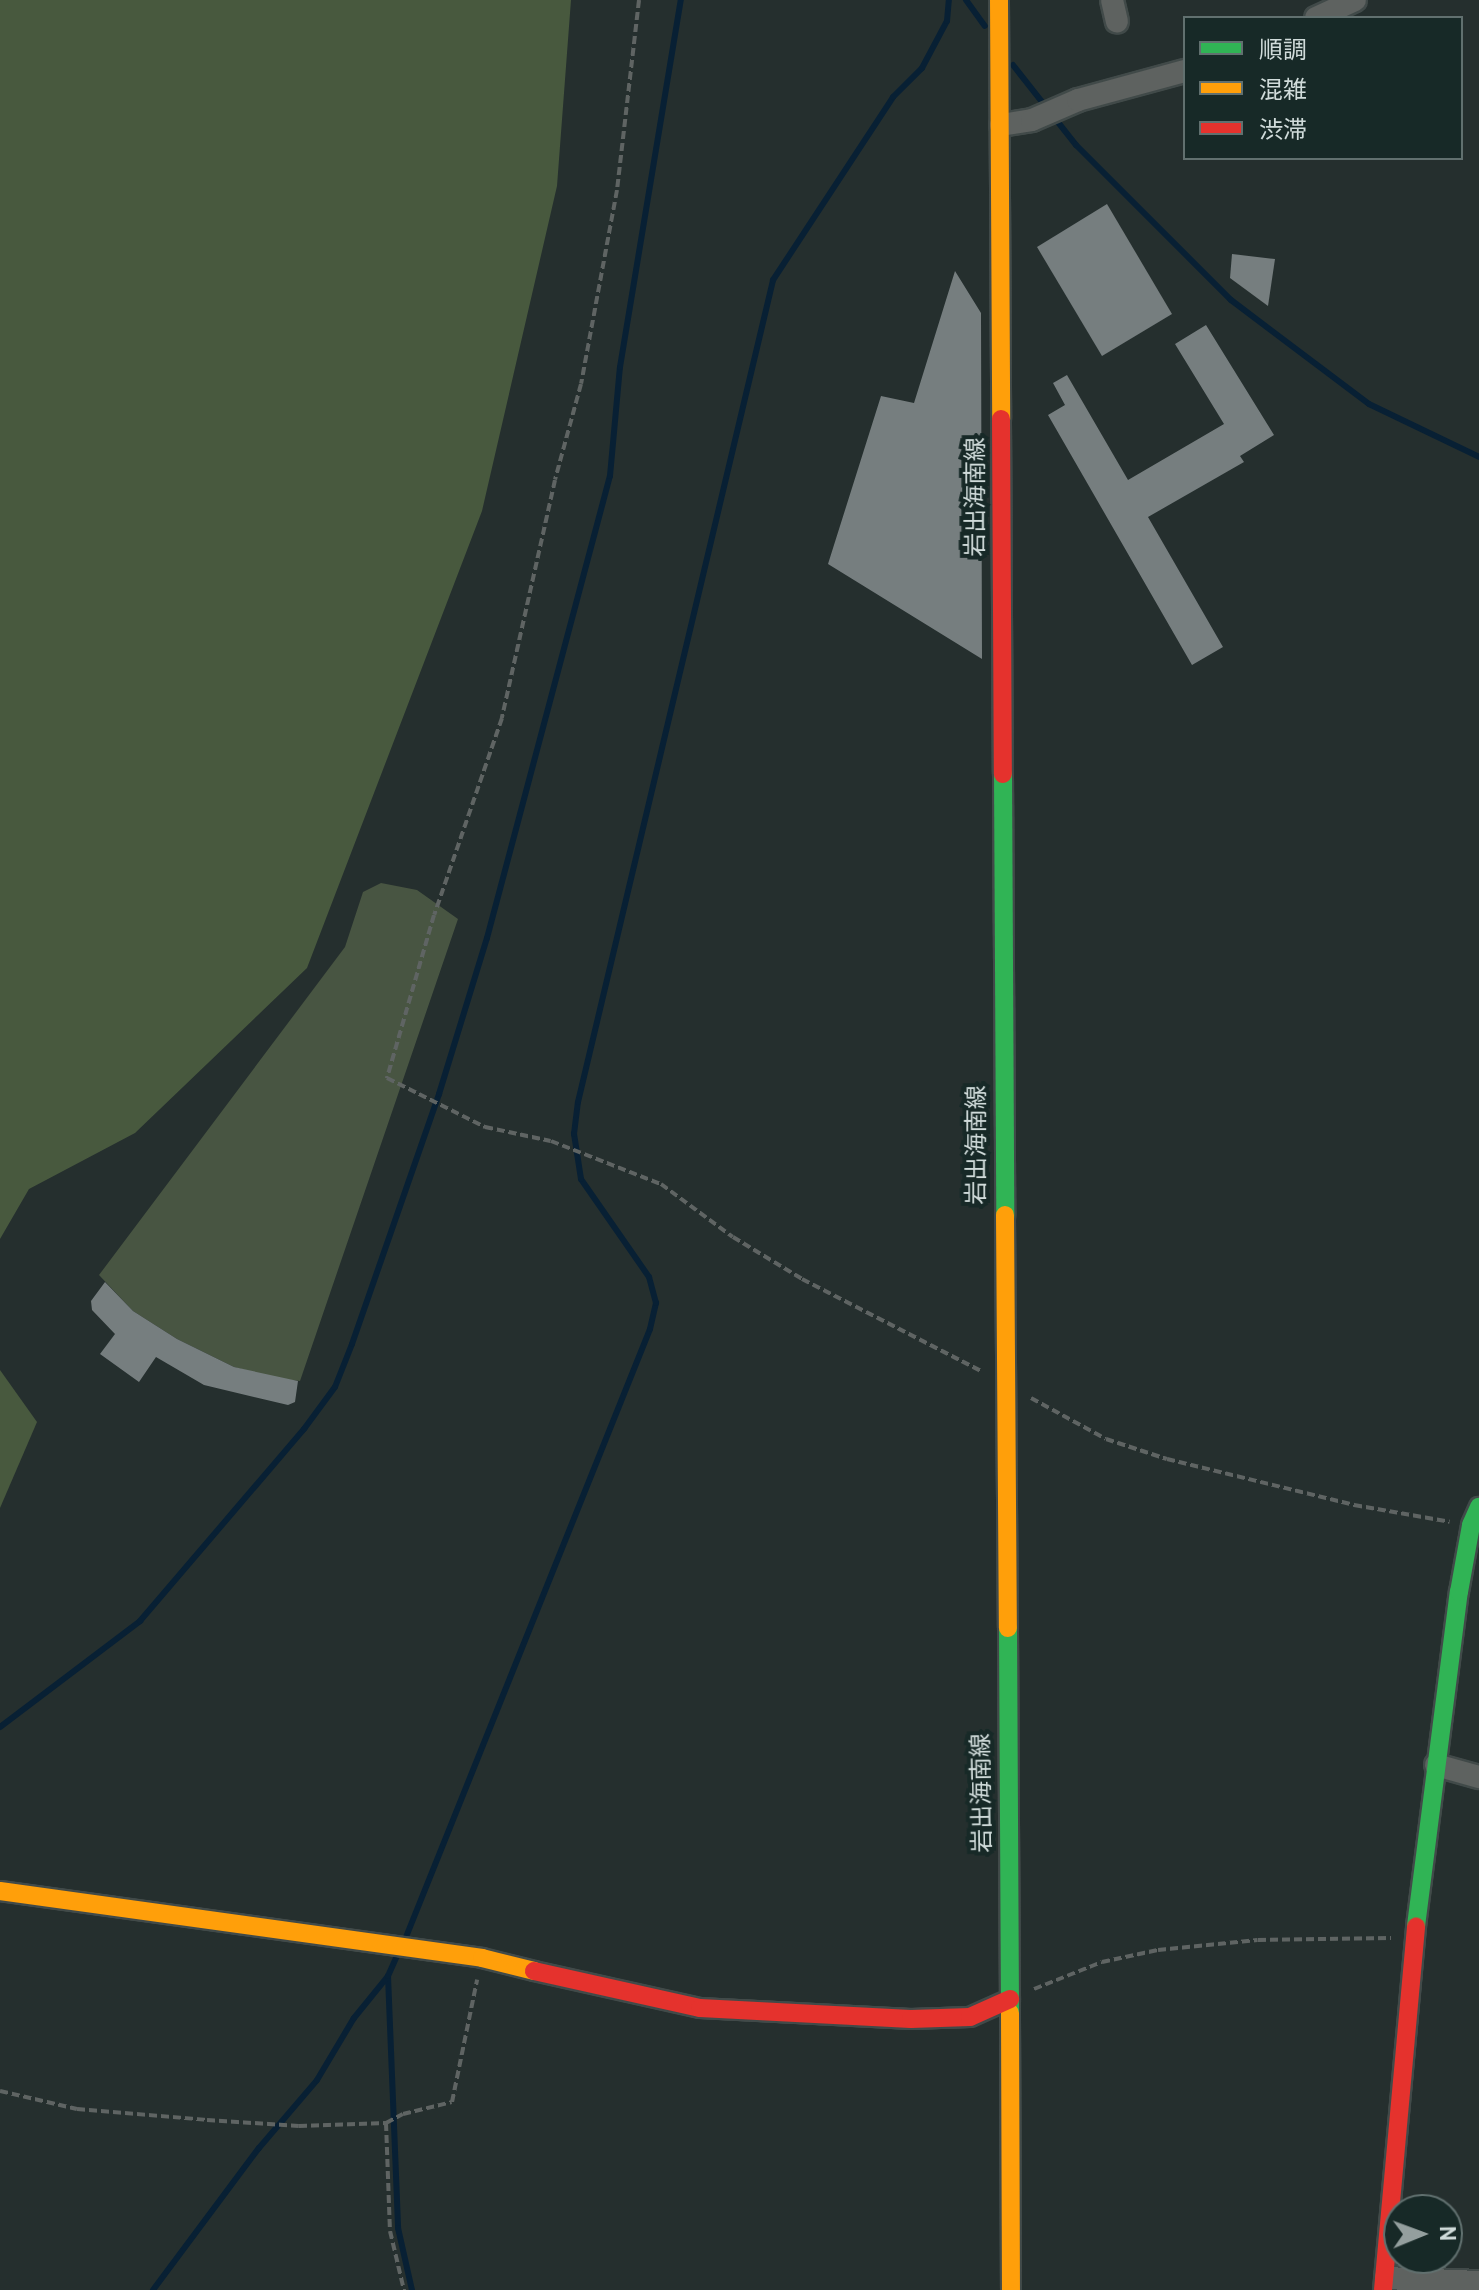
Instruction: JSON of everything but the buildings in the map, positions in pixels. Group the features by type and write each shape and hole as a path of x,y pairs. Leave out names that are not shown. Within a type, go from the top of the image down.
{"main road":[{"name":"岩出海南線","path":"999,0 1011,2290"},
{"path":"1385,2284 1409,2031 1412,1937 1445,1680 1471,1525 1479,1507"},
{"path":"0,1891 482,1958 616,1992 700,2008 911,2019 970,2017 1010,1999"}],"street":[{"path":"1320,16 1355,0"},
{"path":"1001,125 1032,120 1078,100 1183,72"},
{"path":"1436,1765 1479,1777"},
{"path":"1385,2284 1479,2281 1478,2290"}],"path":[{"path":"639,0 617,190 581,384 555,480 502,718 434,915 387,1078 485,1127 551,1141 661,1184 733,1237 802,1279 1106,1439 1167,1459 1354,1505 1471,1525"},
{"path":"1010,1999 1102,1962 1158,1950 1258,1940 1412,1937"},
{"path":"0,2091 77,2109 207,2120 299,2126 386,2123 403,2114 452,2102 482,1958"},
{"path":"386,2123 390,2231 404,2290"}],"green space":[{"path":"0,0 571,0 557,186 482,511 307,968 135,1133 29,1189 0,1239"},
{"path":"381,883 417,890 458,919 300,1381 274,1378 234,1367 177,1339 133,1311 99,1275 345,947 363,892"},
{"path":"0,1370 37,1422 0,1508"}],"waterway":[{"path":"0,1727 140,1621 304,1429 335,1387 352,1344 439,1094 487,938 610,476 620,367 681,0"},
{"path":"406,1937 650,1329 656,1303 649,1277 581,1179 574,1134 578,1102 773,280 893,97 922,68 947,21 949,0"},
{"path":"966,0 985,26"},
{"path":"1013,65 1076,145 1231,300 1369,404 1479,457"},
{"path":"153,2290 259,2148 317,2080 354,2018 388,1976 398,1954"},
{"path":"388,1976 398,2228 412,2290"}],"traffic: fast":[{"path":"1003,774 1005,1215"},
{"path":"1416,1926 1459,1592 1471,1525 1479,1507"},
{"path":"1008,1628 1010,2013"}],"traffic: slow":[{"path":"999,0 1001,419"},
{"path":"1005,1215 1008,1628"},
{"path":"0,1891 482,1958 534,1971"},
{"path":"1010,2013 1011,2290"}],"traffic: jam":[{"path":"1001,419 1003,774"},
{"path":"1383,2290 1416,1926"},
{"path":"534,1971 700,2008 911,2019 970,2017 1010,1999"}]}
